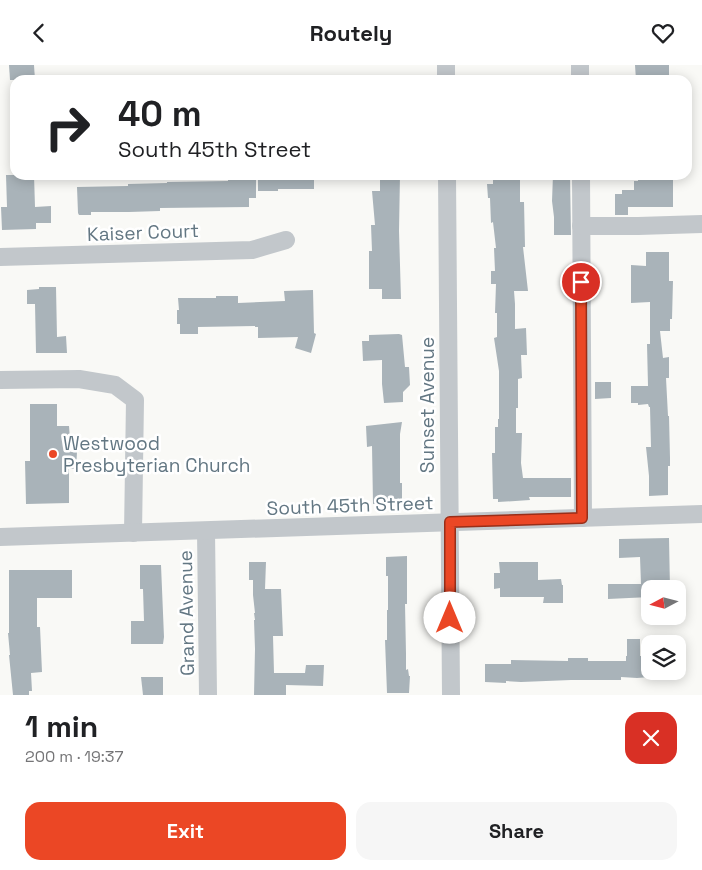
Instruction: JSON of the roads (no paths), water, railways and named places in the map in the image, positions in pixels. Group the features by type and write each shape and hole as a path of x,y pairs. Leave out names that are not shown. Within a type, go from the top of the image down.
{"street":[{"name":"Sunset Avenue","path":"447,180 451,695"},
{"path":"580,180 582,518"},
{"path":"581,226 702,223"},
{"name":"Kaiser Court","path":"0,257 252,250 286,240"},
{"path":"0,379 79,379 115,385 135,400 133,533"},
{"name":"South 45th Street","path":"0,537 702,514"},
{"name":"Grand Avenue","path":"206,531 208,695"}],"place":[{"name":"Westwood Presbyterian Church","path":"53,454"}]}
